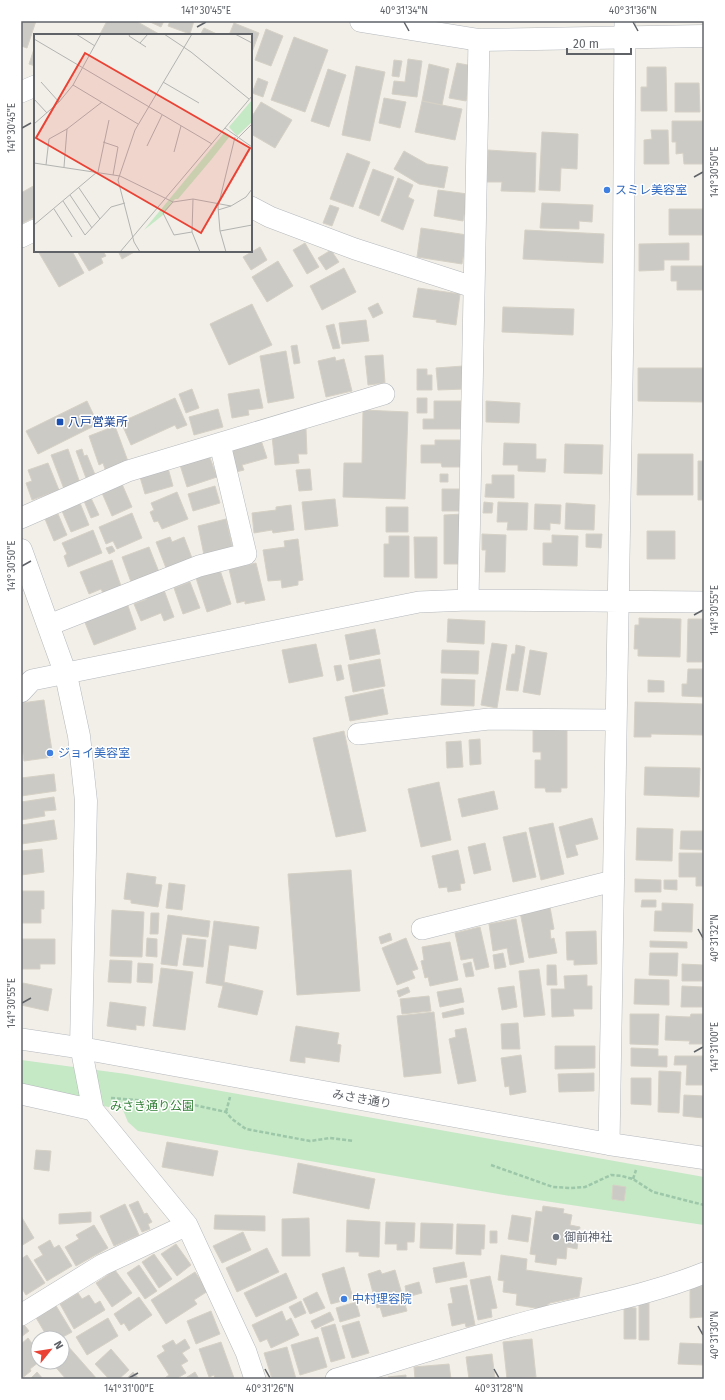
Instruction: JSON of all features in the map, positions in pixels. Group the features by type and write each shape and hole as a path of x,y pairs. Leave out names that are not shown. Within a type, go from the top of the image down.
{"street":[{"path":"360,21 479,40 625,29 704,36"},
{"path":"609,1144 623,324 625,29"},
{"path":"468,600 479,40"},
{"path":"21,92 34,86"},
{"path":"252,208 270,217 355,249 473,287"},
{"path":"21,237 34,230"},
{"path":"21,518 128,471 384,394"},
{"path":"49,625 199,566 246,554 220,444"},
{"path":"21,550 66,675 79,736 86,801 81,1048 93,1110 187,1225 246,1352 256,1379"},
{"path":"21,692 32,680 66,675 419,602 468,600 704,602"},
{"path":"358,734 489,719 616,720"},
{"path":"422,929 613,881"},
{"name":"みさき通り","path":"21,1039 81,1048 609,1144 704,1158"},
{"path":"21,1094 93,1110"},
{"path":"21,1314 102,1265 187,1225"},
{"path":"336,1379 527,1322 657,1290 704,1273"}],"path":[{"path":"226,1112 231,1093"},
{"path":"111,1098 194,1105 226,1112 232,1119 246,1129 310,1141 330,1138 354,1141"},
{"path":"491,1165 553,1187 585,1187 611,1175 622,1176 633,1179 653,1192 704,1205"}],"green space":[{"name":"みさき通り公園","path":"21,1060 126,1074 704,1177 704,1225 504,1195 138,1131 128,1122 123,1110 21,1089"}],"building":[{"path":"21,21 36,21 27,48 21,46"},
{"path":"107,21 136,21 159,34 100,34"},
{"path":"148,21 164,21 161,27"},
{"path":"170,21 194,21 190,34 168,26"},
{"path":"234,23 259,33 252,52 252,34 229,34"},
{"path":"204,28 217,34 201,34"},
{"path":"266,29 283,36 271,66 255,60"},
{"path":"294,37 328,50 305,112 271,100"},
{"path":"34,49 34,66 29,64"},
{"path":"408,59 422,61 417,97 392,94 394,81 405,82"},
{"path":"394,60 402,61 399,77 392,76"},
{"path":"457,63 473,66 466,101 449,98"},
{"path":"429,64 449,69 442,105 422,101"},
{"path":"356,66 385,72 370,141 342,135"},
{"path":"647,67 666,67 667,111 641,111 641,87 647,87"},
{"path":"328,69 346,75 329,127 311,121"},
{"path":"258,78 268,82 263,97 252,93"},
{"path":"675,83 699,83 700,112 675,112"},
{"path":"384,98 406,102 400,128 379,123"},
{"path":"422,101 462,109 455,140 415,132"},
{"path":"261,102 292,120 275,148 252,135 252,116"},
{"path":"672,121 704,121 704,164 684,164 683,153 676,154 676,142 672,142"},
{"path":"651,130 668,130 669,164 644,164 644,140 652,139"},
{"path":"542,132 578,134 577,169 561,168 560,191 539,190"},
{"path":"488,150 536,153 535,192 501,191 502,182 487,182"},
{"path":"404,151 427,164 448,167 444,188 419,184 394,169"},
{"path":"347,153 370,162 353,207 330,199"},
{"path":"373,169 394,177 379,216 359,208"},
{"path":"398,178 413,185 408,197 414,200 403,230 381,221"},
{"path":"34,186 34,218 21,224 21,193"},
{"path":"438,190 468,194 463,221 434,216"},
{"path":"542,203 593,205 592,222 579,221 579,229 540,228"},
{"path":"330,205 339,208 332,226 323,223"},
{"path":"669,209 704,209 704,235 669,235"},
{"path":"421,228 467,235 462,264 417,257"},
{"path":"525,230 604,234 603,263 523,259"},
{"path":"305,243 319,267 307,274 293,250"},
{"path":"689,243 689,260 664,260 664,270 639,271 639,244"},
{"path":"260,247 267,260 251,270 243,257"},
{"path":"331,250 339,262 326,270 318,258"},
{"path":"39,252 73,252 84,273 59,287"},
{"path":"78,252 104,252 106,256 101,258 103,263 89,271"},
{"path":"118,252 134,252 122,259"},
{"path":"278,261 293,286 267,302 252,277"},
{"path":"671,266 704,266 704,290 677,290 677,281 671,281"},
{"path":"344,268 356,292 322,310 310,286"},
{"path":"418,288 460,294 456,325 436,322 437,320 413,317"},
{"path":"378,303 383,313 373,318 368,308"},
{"path":"252,304 272,345 229,365 210,324"},
{"path":"503,307 574,309 573,335 502,332"},
{"path":"366,320 369,341 342,344 339,323"},
{"path":"334,324 340,348 333,349 326,326"},
{"path":"297,345 300,363 294,364 291,346"},
{"path":"286,351 294,398 268,403 260,356"},
{"path":"383,355 385,383 368,385 365,356"},
{"path":"335,357 336,361 344,359 352,391 326,397 318,361"},
{"path":"463,366 465,389 438,390 436,368"},
{"path":"638,368 704,368 704,402 638,401"},
{"path":"417,369 427,369 427,375 432,375 432,390 417,390"},
{"path":"192,389 199,408 186,413 179,394"},
{"path":"259,389 263,408 248,410 249,415 232,418 228,394"},
{"path":"175,398 187,425 177,429 175,425 131,445 121,422"},
{"path":"417,398 427,398 427,413 417,413"},
{"path":"87,401 98,424 38,454 26,431"},
{"path":"434,401 461,401 461,429 423,429 423,419 434,419"},
{"path":"486,401 520,403 519,423 486,422"},
{"path":"218,409 223,427 194,435 189,417"},
{"path":"363,410 408,412 405,499 343,497 344,463 362,463"},
{"path":"115,426 129,464 106,472 103,463 99,465 89,436"},
{"path":"306,429 307,454 298,454 299,463 275,465 272,436 284,431"},
{"path":"261,440 267,458 242,465 244,470 236,472 229,449"},
{"path":"435,440 461,440 461,467 442,467 441,463 421,463 421,445 435,445"},
{"path":"504,443 536,444 536,459 546,459 545,472 518,471 518,465 503,465"},
{"path":"565,444 603,445 602,474 564,473"},
{"path":"68,449 80,483 64,489 51,455"},
{"path":"82,449 84,456 87,455 96,477 90,476 86,478 76,451"},
{"path":"638,454 693,454 693,495 637,495"},
{"path":"209,455 217,477 187,487 180,465"},
{"path":"698,461 704,461 704,500 698,500"},
{"path":"48,463 59,490 32,500 26,483 32,481 28,470"},
{"path":"168,468 173,486 145,494 140,477"},
{"path":"310,469 312,490 299,491 296,470"},
{"path":"440,474 448,474 448,482 440,482"},
{"path":"492,475 514,475 514,498 485,497 486,484 492,484"},
{"path":"122,484 132,507 112,516 102,493"},
{"path":"215,486 220,503 193,511 188,494"},
{"path":"442,489 462,489 462,511 442,511"},
{"path":"177,492 188,519 162,529 158,521 154,522 150,512 154,510 151,503"},
{"path":"91,498 99,515 91,518 84,501"},
{"path":"335,499 338,526 305,530 302,502"},
{"path":"484,502 493,503 492,513 483,513"},
{"path":"498,502 528,503 527,530 507,530 508,522 497,522"},
{"path":"80,503 89,525 71,532 62,511"},
{"path":"566,503 595,505 594,530 565,529"},
{"path":"535,504 561,505 560,524 550,523 550,530 534,529"},
{"path":"291,505 294,530 273,533 272,530 254,533 252,513 276,510 276,507"},
{"path":"386,507 408,507 408,532 386,532"},
{"path":"132,513 142,538 117,549 113,541 106,544 99,527"},
{"path":"58,514 67,535 54,541 45,519"},
{"path":"463,514 463,564 444,564 444,515"},
{"path":"226,519 233,549 204,555 198,526"},
{"path":"93,530 102,553 68,567 64,556 67,554 62,543"},
{"path":"647,531 675,531 675,559 647,559"},
{"path":"482,534 506,535 505,572 485,572 486,550 482,550"},
{"path":"586,534 602,534 601,548 586,547"},
{"path":"552,535 578,536 577,566 543,565 543,543 552,543"},
{"path":"389,536 409,536 409,577 384,577 384,544 389,544"},
{"path":"170,537 172,542 184,537 192,558 166,568 156,542"},
{"path":"414,537 437,537 437,578 415,578"},
{"path":"298,539 303,580 298,581 298,585 282,588 281,580 268,581 263,550 285,547 284,541"},
{"path":"112,546 115,551 109,554 106,548"},
{"path":"149,547 159,572 131,582 122,557"},
{"path":"112,560 121,586 103,593 101,589 89,594 80,572"},
{"path":"256,563 265,600 245,604 245,601 237,603 229,569"},
{"path":"220,570 231,604 207,612 196,578"},
{"path":"190,582 200,608 183,614 174,588"},
{"path":"164,590 174,617 164,621 161,613 141,621 134,604 147,599 146,596"},
{"path":"127,603 136,629 94,645 84,620"},
{"path":"639,618 681,619 680,657 638,656 638,649 634,649 635,625 639,625"},
{"path":"448,619 485,621 484,644 447,642"},
{"path":"688,619 704,619 704,662 687,662"},
{"path":"375,629 380,654 350,660 345,635"},
{"path":"492,643 507,645 497,708 481,705"},
{"path":"316,644 323,676 289,683 282,650"},
{"path":"516,645 525,647 518,691 506,690 512,654 515,654"},
{"path":"442,650 479,651 478,674 441,673"},
{"path":"530,650 547,653 540,695 523,692"},
{"path":"380,659 385,686 353,692 348,665"},
{"path":"341,665 344,679 337,681 334,666"},
{"path":"688,669 704,669 704,697 682,696 682,684 687,684"},
{"path":"442,679 475,680 474,706 441,705"},
{"path":"648,680 664,681 664,692 648,692"},
{"path":"383,689 388,714 350,721 345,697"},
{"path":"44,700 53,757 24,761 21,741 21,703"},
{"path":"635,702 704,704 704,735 651,734 651,737 634,737"},
{"path":"533,730 567,730 567,788 561,788 561,792 546,792 545,788 535,788 535,760 541,760 541,752 533,752"},
{"path":"344,731 366,831 336,837 313,738"},
{"path":"480,739 481,764 470,765 469,740"},
{"path":"461,741 463,767 447,768 446,742"},
{"path":"645,767 700,768 699,797 644,795"},
{"path":"54,774 56,791 21,796 21,778"},
{"path":"439,782 451,840 421,847 408,789"},
{"path":"494,791 498,809 462,817 458,799"},
{"path":"54,797 56,810 44,811 45,816 21,820 21,802"},
{"path":"592,818 598,839 575,845 578,855 567,858 559,827"},
{"path":"54,820 57,839 21,844 21,825"},
{"path":"553,823 564,874 541,880 529,828"},
{"path":"637,828 673,829 672,861 636,860"},
{"path":"681,831 704,831 704,850 680,849"},
{"path":"526,832 536,877 513,882 503,837"},
{"path":"485,843 491,870 474,874 468,847"},
{"path":"42,849 44,872 21,875 21,851"},
{"path":"458,850 465,883 460,884 461,890 448,892 447,887 439,888 432,856"},
{"path":"679,853 704,853 704,886 696,886 696,877 679,877"},
{"path":"351,870 360,991 297,995 288,874"},
{"path":"127,873 156,877 155,884 162,885 158,907 131,903 131,900 124,899"},
{"path":"635,879 661,880 661,892 635,892"},
{"path":"664,880 677,880 677,890 664,889"},
{"path":"169,883 185,885 182,910 166,908"},
{"path":"21,891 44,891 44,909 41,909 41,923 21,923"},
{"path":"642,900 656,900 656,907 641,907"},
{"path":"703,900 704,940 702,940"},
{"path":"662,903 693,904 692,932 654,931 655,911 662,911"},
{"path":"550,907 554,929 550,930 551,939 554,938 557,953 529,958 520,912"},
{"path":"112,910 144,912 142,957 110,956"},
{"path":"151,913 159,913 158,934 150,934"},
{"path":"168,915 210,921 208,937 182,934 177,966 161,964"},
{"path":"516,919 524,962 510,965 507,948 493,951 489,924"},
{"path":"214,921 259,927 256,949 229,945 224,982 263,991 257,1015 218,1007 223,986 206,983"},
{"path":"480,927 489,967 476,970 473,958 461,960 455,933"},
{"path":"596,931 597,964 574,965 574,960 567,960 566,932"},
{"path":"390,933 392,940 381,944 379,937"},
{"path":"147,938 157,939 157,957 146,956"},
{"path":"187,938 206,940 203,967 183,965"},
{"path":"406,938 418,969 412,971 415,978 397,985 382,948"},
{"path":"21,939 55,939 55,964 40,964 40,969 21,969"},
{"path":"650,941 687,942 687,948 650,947"},
{"path":"450,942 458,980 430,986 428,977 425,978 421,961 424,960 422,947"},
{"path":"503,953 506,967 495,969 493,955"},
{"path":"650,953 678,953 677,976 649,975"},
{"path":"110,960 132,961 131,983 108,982"},
{"path":"471,962 474,976 466,977 463,964"},
{"path":"138,963 153,964 152,983 137,982"},
{"path":"682,964 703,965 703,981 682,981"},
{"path":"547,965 556,965 557,985 547,985"},
{"path":"161,968 193,972 185,1030 153,1026"},
{"path":"539,969 545,1015 524,1017 519,971"},
{"path":"587,975 587,986 592,986 592,1009 573,1009 574,1016 552,1017 551,989 565,989 564,976"},
{"path":"635,979 669,980 669,1005 634,1004"},
{"path":"23,983 52,989 48,1011 21,1005"},
{"path":"514,986 517,1007 502,1010 498,988"},
{"path":"682,986 703,987 703,1007 681,1007"},
{"path":"408,987 410,992 399,997 397,991"},
{"path":"461,988 464,1002 440,1007 437,992"},
{"path":"429,996 431,1011 402,1014 400,999"},
{"path":"110,1002 146,1007 144,1026 136,1025 136,1030 107,1026"},
{"path":"463,1008 464,1014 443,1018 442,1013"},
{"path":"434,1012 441,1073 404,1077 397,1016"},
{"path":"630,1014 659,1014 658,1045 630,1044"},
{"path":"691,1014 704,1014 704,1044 689,1044 690,1041 665,1040 666,1016 690,1017"},
{"path":"518,1023 520,1049 502,1049 501,1024"},
{"path":"296,1026 339,1033 337,1044 341,1045 339,1062 305,1057 305,1063 290,1061"},
{"path":"466,1028 476,1081 458,1084 449,1039 456,1037 455,1030"},
{"path":"555,1046 595,1046 595,1068 555,1069"},
{"path":"631,1048 658,1049 658,1056 667,1056 667,1067 631,1066"},
{"path":"521,1055 526,1092 510,1095 509,1086 505,1087 501,1058"},
{"path":"675,1056 704,1056 704,1085 686,1085 687,1065 674,1065"},
{"path":"659,1071 681,1072 679,1113 658,1112"},
{"path":"594,1073 594,1091 559,1092 558,1074"},
{"path":"631,1078 651,1078 651,1105 631,1104"},
{"path":"684,1095 704,1096 704,1118 683,1116"},
{"path":"167,1142 218,1151 213,1176 162,1167"},
{"path":"36,1150 51,1151 49,1171 34,1169"},
{"path":"298,1163 375,1179 369,1209 293,1193"},
{"path":"613,1185 626,1187 624,1201 612,1199"},
{"path":"138,1201 144,1214 147,1213 152,1222 148,1224 150,1229 142,1232 129,1205"},
{"path":"125,1204 139,1235 114,1246 100,1216"},
{"name":"御前神社","path":"543,1206 564,1209 563,1213 572,1215 570,1225 580,1227 577,1249 567,1247 566,1259 557,1258 556,1265 535,1262 536,1255 530,1254 536,1211 542,1212"},
{"path":"91,1212 91,1222 59,1224 59,1214"},
{"path":"215,1215 265,1216 265,1231 214,1229"},
{"path":"512,1215 531,1218 528,1242 508,1239"},
{"path":"21,1216 34,1238 21,1246"},
{"path":"309,1218 310,1256 282,1256 282,1219"},
{"path":"347,1220 380,1222 379,1257 359,1256 359,1252 346,1252"},
{"path":"386,1222 415,1223 414,1242 407,1242 407,1250 397,1250 397,1244 385,1244"},
{"path":"421,1223 453,1224 452,1249 420,1248"},
{"path":"457,1224 485,1225 484,1249 481,1249 481,1255 456,1254"},
{"path":"94,1225 108,1248 76,1266 65,1247 79,1239 76,1235"},
{"path":"490,1231 497,1231 497,1243 490,1243"},
{"path":"243,1232 251,1250 222,1263 213,1246"},
{"path":"50,1240 54,1248 59,1245 72,1266 47,1281 34,1260 43,1255 38,1247"},
{"path":"176,1244 191,1265 177,1276 161,1254"},
{"path":"267,1248 279,1272 237,1292 226,1268"},
{"path":"154,1254 172,1279 159,1288 142,1262"},
{"path":"27,1255 45,1283 26,1295 21,1287 21,1259"},
{"path":"501,1255 527,1259 526,1270 582,1278 579,1297 550,1303 542,1309 516,1305 517,1294 503,1292 504,1281 498,1280"},
{"path":"464,1262 467,1277 436,1283 433,1268"},
{"path":"139,1265 157,1291 145,1299 127,1273"},
{"path":"344,1267 353,1298 331,1304 322,1274"},
{"path":"115,1270 132,1293 112,1307 96,1283"},
{"path":"380,1270 382,1274 395,1270 407,1311 383,1317 380,1307 377,1308 368,1274"},
{"path":"195,1272 208,1291 194,1300 197,1304 166,1324 151,1300"},
{"path":"286,1273 297,1298 256,1317 244,1293"},
{"path":"490,1276 497,1308 491,1309 492,1317 478,1320 470,1280"},
{"path":"419,1282 422,1293 407,1297 405,1286"},
{"path":"467,1285 475,1325 466,1327 465,1323 452,1326 448,1304 453,1303 450,1288"},
{"path":"690,1286 703,1286 703,1317 690,1318"},
{"path":"317,1292 325,1308 310,1314 303,1299"},
{"path":"78,1293 82,1299 89,1295 95,1304 100,1301 105,1310 74,1329 60,1304"},
{"path":"139,1297 152,1315 129,1331 124,1323 121,1325 114,1314"},
{"path":"301,1301 306,1313 295,1318 289,1307"},
{"path":"356,1302 360,1316 340,1322 336,1308"},
{"path":"639,1303 649,1303 649,1340 639,1340"},
{"path":"55,1304 72,1332 70,1333 70,1330 43,1330 35,1316"},
{"path":"624,1307 636,1308 636,1339 624,1339"},
{"path":"211,1311 220,1334 196,1344 187,1321"},
{"path":"282,1311 286,1321 291,1318 299,1335 271,1348 267,1339 260,1342 252,1325"},
{"path":"330,1312 334,1320 315,1329 311,1321"},
{"path":"108,1318 118,1336 87,1355 76,1337"},
{"path":"359,1321 369,1353 352,1358 342,1326"},
{"path":"21,1322 29,1331 21,1337"},
{"path":"335,1324 345,1358 331,1362 321,1328"},
{"path":"318,1337 327,1367 300,1375 291,1345"},
{"path":"28,1338 30,1341 31,1371 21,1379 21,1344"},
{"path":"185,1339 190,1348 182,1353 188,1361 181,1365 186,1373 176,1379 166,1379 165,1378 169,1375 157,1356 165,1351 162,1346 173,1340 176,1345"},
{"path":"532,1339 536,1377 507,1379 503,1342"},
{"path":"221,1342 234,1378 215,1379 214,1375 209,1377 199,1349"},
{"path":"680,1343 704,1344 704,1365 678,1364"},
{"path":"287,1347 296,1379 272,1379 264,1353"},
{"path":"70,1348 97,1379 66,1379 58,1370 70,1370"},
{"path":"111,1349 129,1370 119,1379 109,1379 95,1364"},
{"path":"492,1354 495,1379 469,1379 466,1357"},
{"path":"449,1364 451,1379 415,1379 414,1367"},
{"path":"37,1372 43,1379 30,1379"},
{"path":"133,1372 139,1379 126,1379"},
{"path":"195,1372 199,1379 184,1379"},
{"path":"406,1375 406,1379 389,1379 388,1377"}],"place":[{"name":"スミレ美容室","path":"607,190"},
{"name":"八戸営業所","path":"60,422"},
{"name":"ジョイ美容室","path":"50,753"},
{"name":"御前神社","path":"556,1237"},
{"name":"中村理容院","path":"344,1299"}]}
